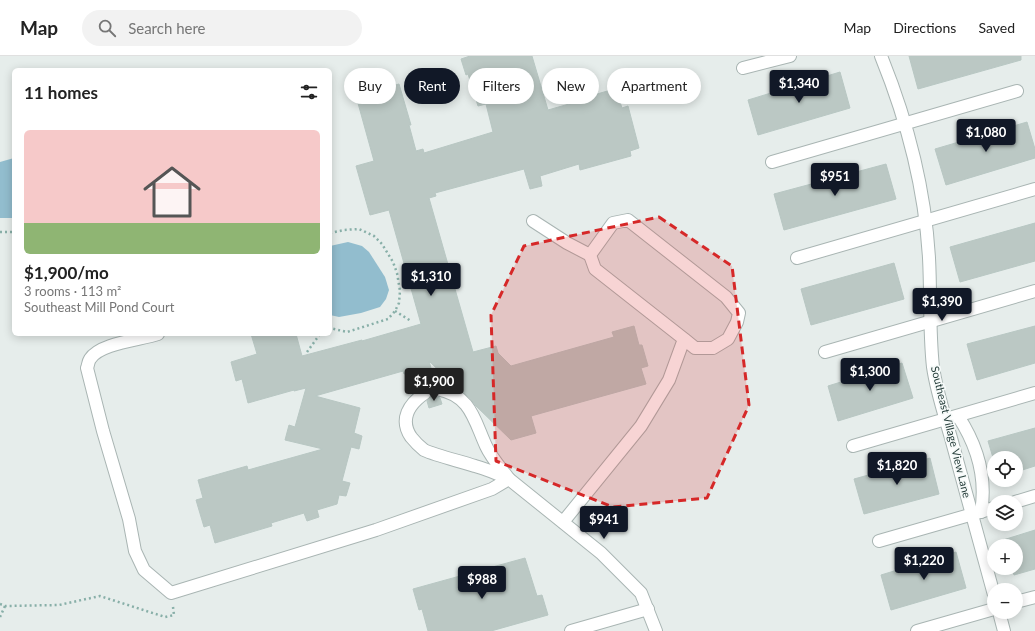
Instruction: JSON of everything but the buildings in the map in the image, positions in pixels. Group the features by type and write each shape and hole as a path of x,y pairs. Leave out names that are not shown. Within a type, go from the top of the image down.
{"street":[{"path":"743,68 790,56"},
{"name":"Southeast Village View Lane","path":"881,56 905,124 918,176 929,258 930,321 934,368 946,419 976,513 991,583"},
{"path":"772,162 1017,91"},
{"path":"797,258 1035,189"},
{"path":"533,221 567,243 590,255 595,269 695,348 713,348 728,339 737,322 739,313 726,297 628,220 613,223 590,255"},
{"path":"826,352 1035,291"},
{"path":"153,336 116,344 103,350 90,359 87,368 102,431 129,519 135,551 144,570 170,593 376,530 492,489 509,479"},
{"path":"563,522 641,426 669,380 684,339"},
{"path":"438,389 448,391 458,396 470,410 495,462 509,479 601,553 642,593 656,631"},
{"path":"424,393 415,400 408,410 406,417 405,425 415,443 425,450 476,466 509,479"},
{"path":"853,446 1035,393"},
{"path":"958,416 971,437 983,480 984,497 976,513"},
{"path":"1023,500 1035,496"},
{"path":"879,541 987,510"},
{"path":"1023,600 1035,597"},
{"path":"571,631 648,609"},
{"path":"917,631 987,611"},
{"path":"1001,619 1004,631"}],"path":[{"path":"332,233 358,228 374,236 382,244 393,262 397,273 400,291 399,303 395,311 388,319 347,332 332,328"},
{"path":"0,232 12,232"},
{"path":"395,311 411,321"},
{"path":"307,352 319,336"},
{"path":"0,604 5,606 59,605 100,596 165,617 174,615 170,593"},
{"path":"0,617 5,606"}],"highlighted area":[{"path":"659,217 732,266 749,405 707,498 613,507 496,461 491,315 524,246"}],"water":[{"path":"12,159 12,218 0,218 0,162"},
{"path":"348,242 362,246 369,252 385,277 389,290 386,299 380,307 361,313 339,317 332,315 332,246"}]}
